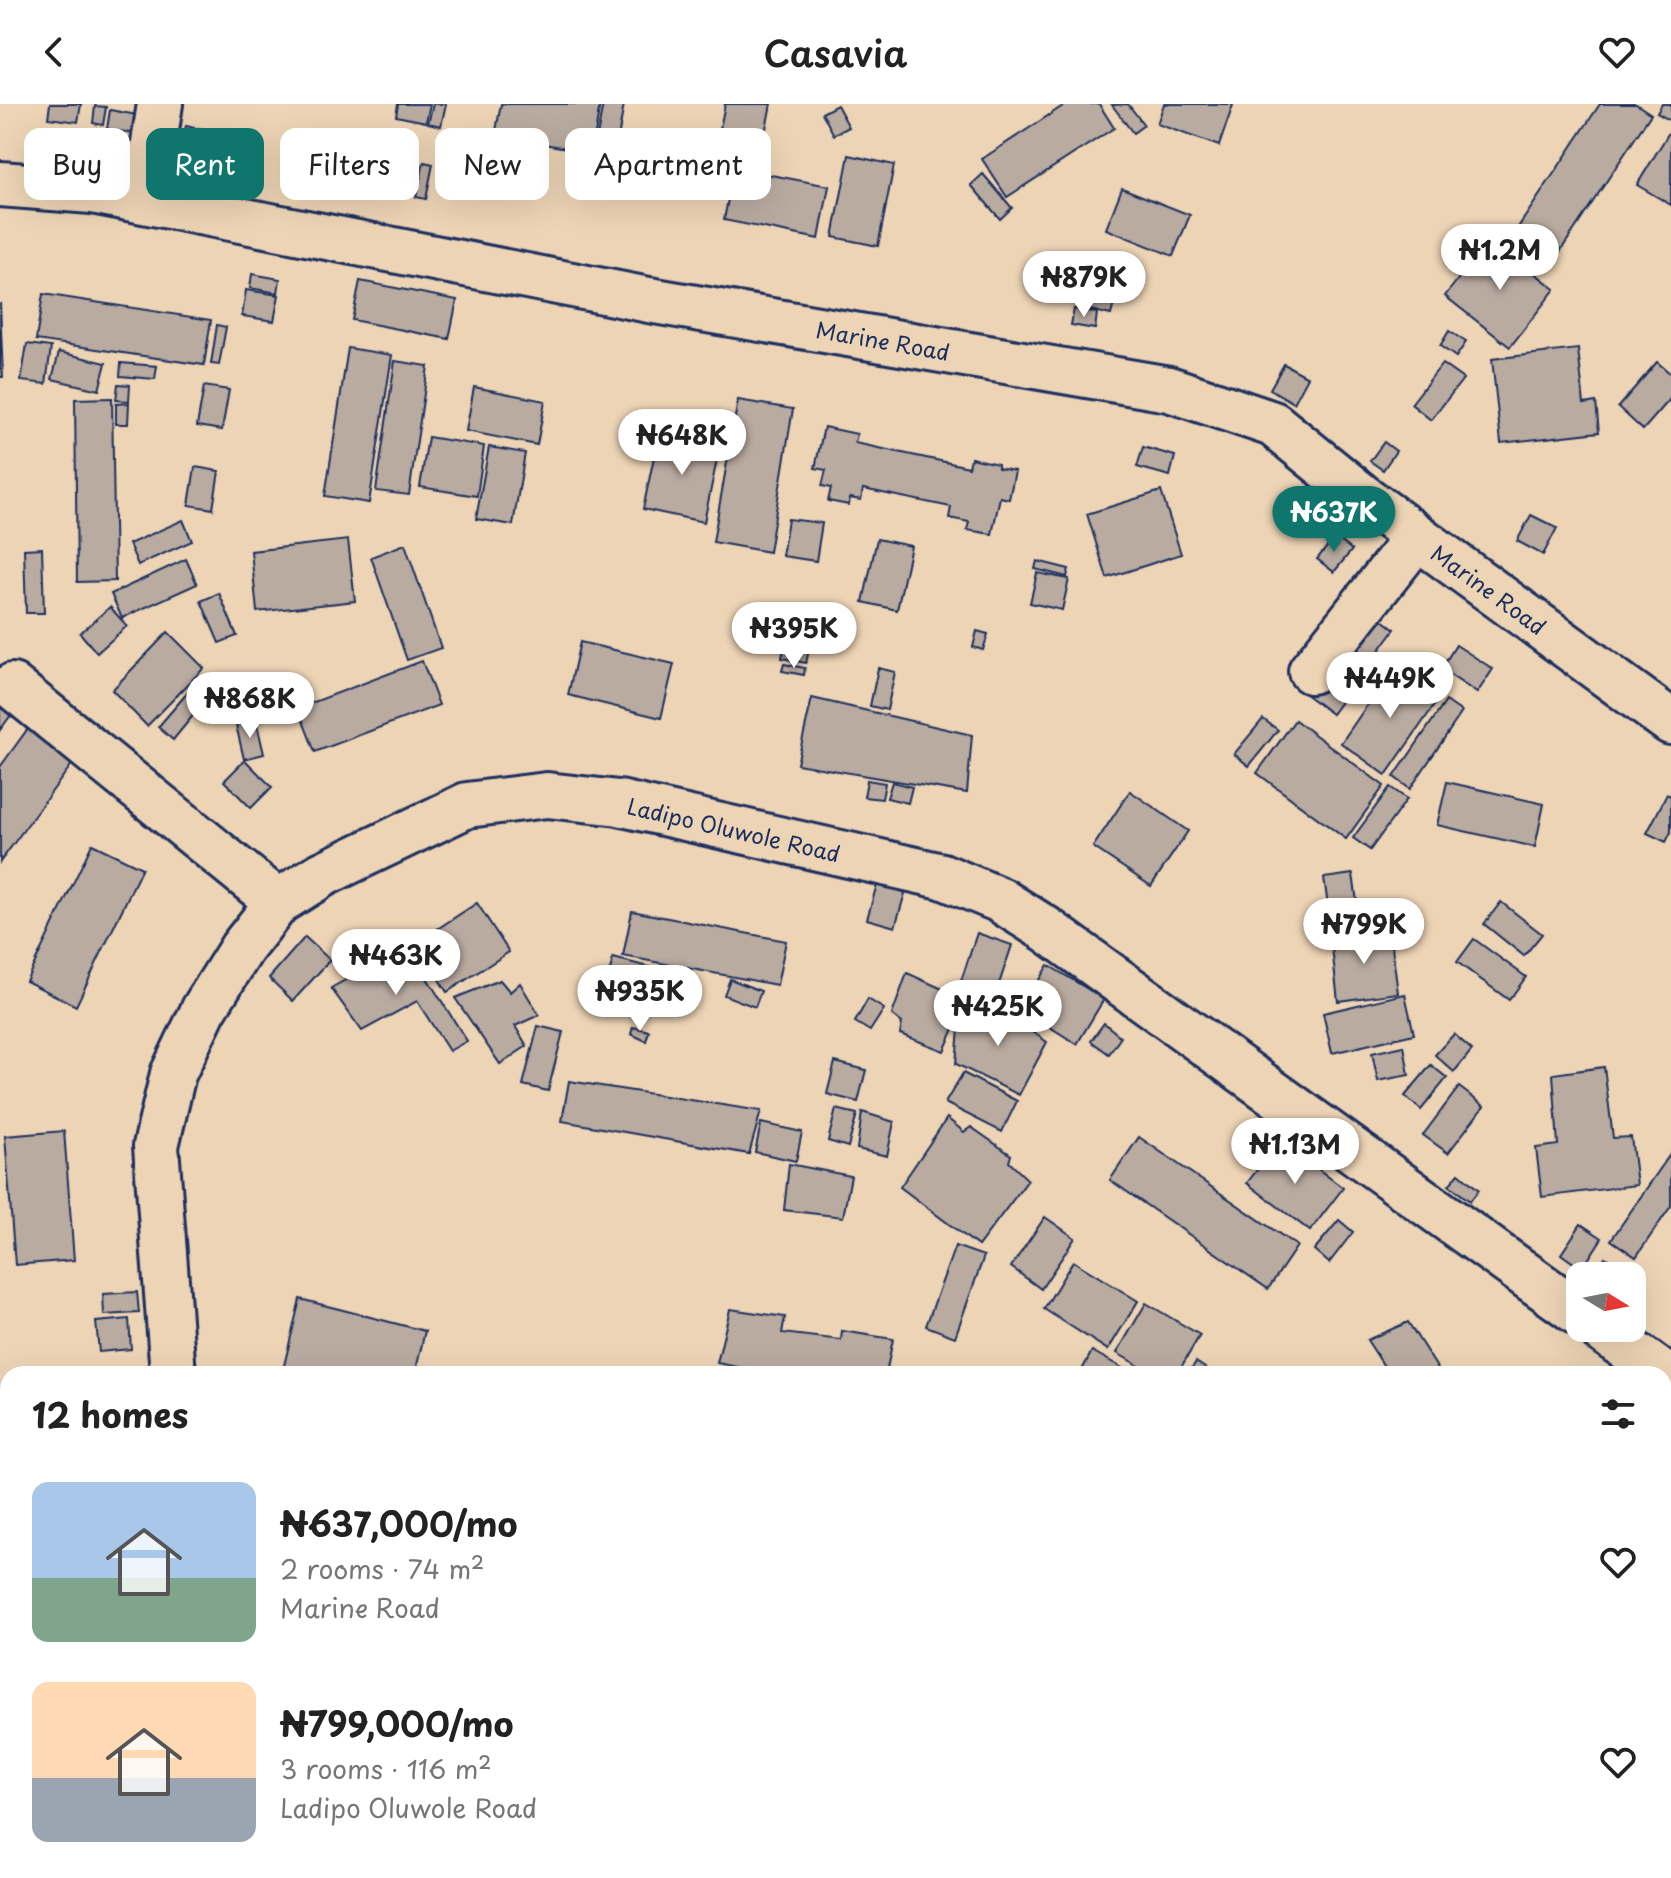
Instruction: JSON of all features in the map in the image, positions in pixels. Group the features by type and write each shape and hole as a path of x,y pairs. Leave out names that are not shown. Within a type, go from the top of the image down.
{"street":[{"path":"145,201 160,104"},
{"name":"Marine Road","path":"0,184 92,191 649,300 1169,389 1273,424 1417,537 1671,722"},
{"path":"1311,671 1417,537"},
{"path":"12,686 278,902"},
{"name":"Ladipo Oluwole Road","path":"172,1366 156,1146 173,1074 204,1009 242,948 278,902 323,874 467,805 547,795 619,803 942,876 1000,900 1046,929 1566,1304"},
{"path":"1617,1342 1649,1366"}],"building":[{"path":"50,104 81,104 78,122 48,118"},
{"path":"398,104 430,104 426,122 396,116"},
{"path":"433,104 446,104 441,126 428,123"},
{"path":"501,104 600,104 596,128 565,128 565,148 549,145 549,128 496,128"},
{"path":"603,104 624,104 620,128 599,128"},
{"path":"725,104 771,104 766,128 720,128"},
{"path":"1066,104 1099,104 1114,128 1007,197 982,159"},
{"path":"1128,104 1144,125 1133,133 1112,105"},
{"path":"1164,104 1233,105 1219,146 1157,124"},
{"path":"1600,104 1636,104 1651,114 1553,262 1513,235"},
{"path":"1662,104 1671,104 1671,121 1657,113"},
{"path":"837,105 849,127 834,135 822,113"},
{"path":"95,106 106,107 103,125 93,123"},
{"path":"110,110 148,117 144,135 130,133 130,128 107,128"},
{"path":"1671,129 1671,205 1637,185"},
{"path":"849,155 894,165 878,246 833,237"},
{"path":"424,162 433,164 426,199 419,198"},
{"path":"983,174 1012,208 1000,219 971,185"},
{"path":"771,175 829,186 819,239 724,220 728,200 771,200"},
{"path":"1122,188 1190,215 1173,256 1106,229"},
{"path":"1490,238 1555,289 1510,347 1445,296"},
{"path":"252,274 280,279 278,293 250,288"},
{"path":"360,281 457,300 449,339 352,320"},
{"path":"1096,286 1117,291 1111,315 1090,310"},
{"path":"246,290 279,295 274,321 242,316"},
{"path":"43,294 211,320 204,365 36,340"},
{"path":"0,303 3,377 0,377"},
{"path":"1074,309 1097,313 1095,329 1071,325"},
{"path":"217,325 226,327 219,365 211,364"},
{"path":"1449,331 1466,342 1456,357 1440,346"},
{"path":"27,344 51,347 46,384 21,381"},
{"path":"348,348 392,355 369,503 325,496"},
{"path":"1578,349 1584,404 1596,402 1599,432 1501,443 1492,359"},
{"path":"59,352 106,363 99,390 52,379"},
{"path":"395,361 428,366 409,495 376,491"},
{"path":"1657,362 1671,374 1671,398 1643,430 1618,407"},
{"path":"121,363 157,366 155,379 120,376"},
{"path":"1284,364 1308,377 1294,403 1270,389"},
{"path":"1442,364 1463,379 1431,420 1411,404"},
{"path":"118,384 130,385 129,401 116,400"},
{"path":"204,386 229,390 222,430 197,426"},
{"path":"474,387 545,401 537,445 466,431"},
{"path":"112,398 115,581 77,582 75,399"},
{"path":"738,400 793,409 769,552 713,542"},
{"path":"129,403 128,424 116,424 116,404"},
{"path":"824,427 857,434 855,443 969,467 971,458 1015,471 1009,499 1000,497 992,534 967,530 969,522 949,518 951,507 863,489 861,500 850,498 849,505 828,501 831,488 822,486 826,470 815,468"},
{"path":"659,433 720,445 704,522 643,509"},
{"path":"428,437 484,446 477,496 420,487"},
{"path":"1384,442 1396,451 1383,470 1370,461"},
{"path":"489,447 525,453 513,525 476,519"},
{"path":"1143,447 1175,456 1170,476 1137,467"},
{"path":"195,467 219,471 213,509 189,505"},
{"path":"1161,491 1181,554 1107,578 1087,514"},
{"path":"1531,515 1557,528 1543,555 1517,541"},
{"path":"788,519 822,523 816,561 782,556"},
{"path":"183,520 192,541 138,565 129,544"},
{"path":"1335,537 1352,550 1334,572 1317,559"},
{"path":"877,539 911,546 897,610 863,602"},
{"path":"348,540 355,601 257,612 251,551"},
{"path":"405,544 441,648 407,660 371,557"},
{"path":"42,548 44,613 26,613 24,549"},
{"path":"186,559 197,584 122,618 111,594"},
{"path":"1037,561 1069,569 1067,577 1035,569"},
{"path":"1037,573 1069,579 1062,610 1030,603"},
{"path":"219,593 237,636 219,643 201,601"},
{"path":"110,607 127,626 97,653 80,633"},
{"path":"1367,608 1395,629 1332,714 1304,693"},
{"path":"789,622 814,628 806,663 782,658"},
{"path":"977,631 988,634 983,650 973,647"},
{"path":"168,632 204,668 147,726 112,690"},
{"path":"580,642 674,664 661,718 568,695"},
{"path":"1456,645 1493,669 1477,693 1441,669"},
{"path":"422,661 439,705 315,752 298,708"},
{"path":"784,664 805,668 804,675 782,671"},
{"path":"1395,665 1440,697 1386,775 1341,743"},
{"path":"878,668 895,672 887,710 870,706"},
{"path":"0,684 22,700 0,730"},
{"path":"195,684 209,696 173,740 158,727"},
{"path":"812,698 972,735 967,793 797,764"},
{"path":"1446,701 1462,712 1410,789 1394,777"},
{"path":"1263,719 1278,730 1249,766 1234,754"},
{"path":"256,720 264,754 244,759 236,725"},
{"path":"1295,720 1384,786 1346,839 1257,773"},
{"path":"32,723 78,756 0,862 0,767"},
{"path":"245,760 272,787 251,808 224,781"},
{"path":"867,780 885,783 882,799 864,797"},
{"path":"892,782 912,787 908,803 887,798"},
{"path":"1447,782 1544,804 1535,847 1437,825"},
{"path":"1390,787 1407,799 1370,850 1353,838"},
{"path":"1130,791 1188,831 1151,886 1093,847"},
{"path":"1667,794 1671,796 1671,832 1666,842 1647,833"},
{"path":"92,844 142,868 76,1006 26,981"},
{"path":"1353,874 1360,923 1331,927 1324,878"},
{"path":"878,881 906,890 895,927 867,919"},
{"path":"1501,902 1542,934 1524,956 1484,924"},
{"path":"477,903 509,952 447,992 416,943"},
{"path":"632,911 786,941 777,985 623,956"},
{"path":"1390,932 1398,993 1338,1001 1331,939"},
{"path":"977,933 1012,945 996,993 961,981"},
{"path":"305,937 330,960 293,1001 269,978"},
{"path":"1474,939 1526,977 1509,1000 1457,962"},
{"path":"394,953 402,964 415,959 467,1041 449,1051 417,1001 362,1031 331,988"},
{"path":"613,958 677,974 669,1007 605,991"},
{"path":"1048,965 1104,999 1077,1044 1021,1009"},
{"path":"907,973 967,1000 944,1051 900,1034 902,1023 892,1015"},
{"path":"730,979 761,991 755,1007 724,995"},
{"path":"500,980 510,992 520,983 539,1015 515,1026 527,1046 500,1064 455,998"},
{"path":"1405,994 1414,1034 1332,1053 1323,1013"},
{"path":"868,999 884,1009 870,1031 855,1022"},
{"path":"987,999 1047,1042 1019,1095 956,1064 959,1028"},
{"path":"1104,1023 1121,1037 1109,1054 1091,1041"},
{"path":"538,1026 563,1032 548,1091 523,1085"},
{"path":"633,1027 649,1031 646,1041 631,1034"},
{"path":"1454,1034 1472,1050 1454,1072 1435,1055"},
{"path":"1404,1046 1409,1075 1378,1081 1372,1053"},
{"path":"835,1062 866,1070 858,1102 827,1094"},
{"path":"1431,1065 1447,1078 1421,1110 1405,1096"},
{"path":"1604,1067 1613,1138 1631,1137 1637,1185 1542,1197 1536,1148 1558,1145 1553,1074"},
{"path":"963,1073 1017,1101 1002,1132 945,1103"},
{"path":"569,1081 761,1111 749,1154 562,1121"},
{"path":"1459,1087 1484,1106 1448,1153 1423,1135"},
{"path":"836,1109 857,1114 848,1147 828,1141"},
{"path":"862,1112 894,1122 887,1156 857,1149"},
{"path":"947,1118 964,1132 971,1127 1011,1155 1009,1162 1028,1180 978,1246 900,1187"},
{"path":"761,1123 802,1132 796,1161 755,1152"},
{"path":"64,1131 74,1260 15,1265 5,1136"},
{"path":"1139,1137 1297,1246 1268,1289 1110,1180"},
{"path":"1280,1140 1343,1188 1310,1231 1247,1183"},
{"path":"1671,1153 1671,1206 1636,1257 1611,1240"},
{"path":"789,1164 851,1176 843,1217 784,1210"},
{"path":"1459,1173 1479,1190 1470,1201 1449,1185"},
{"path":"1045,1217 1075,1238 1041,1289 1011,1267"},
{"path":"1339,1220 1353,1232 1329,1263 1314,1250"},
{"path":"1581,1224 1602,1238 1587,1262 1572,1262 1561,1254"},
{"path":"955,1246 984,1256 955,1337 926,1326"},
{"path":"1073,1261 1138,1301 1108,1350 1044,1309"},
{"path":"137,1292 139,1313 104,1315 103,1294"},
{"path":"300,1299 425,1331 417,1366 284,1366"},
{"path":"1146,1303 1200,1335 1182,1366 1139,1366 1117,1353"},
{"path":"730,1309 785,1317 782,1333 841,1340 842,1331 893,1339 888,1366 733,1366 717,1363"},
{"path":"129,1319 131,1349 99,1352 96,1322"},
{"path":"1408,1322 1436,1366 1384,1366 1367,1340"},
{"path":"1092,1351 1119,1366 1084,1366"}]}
